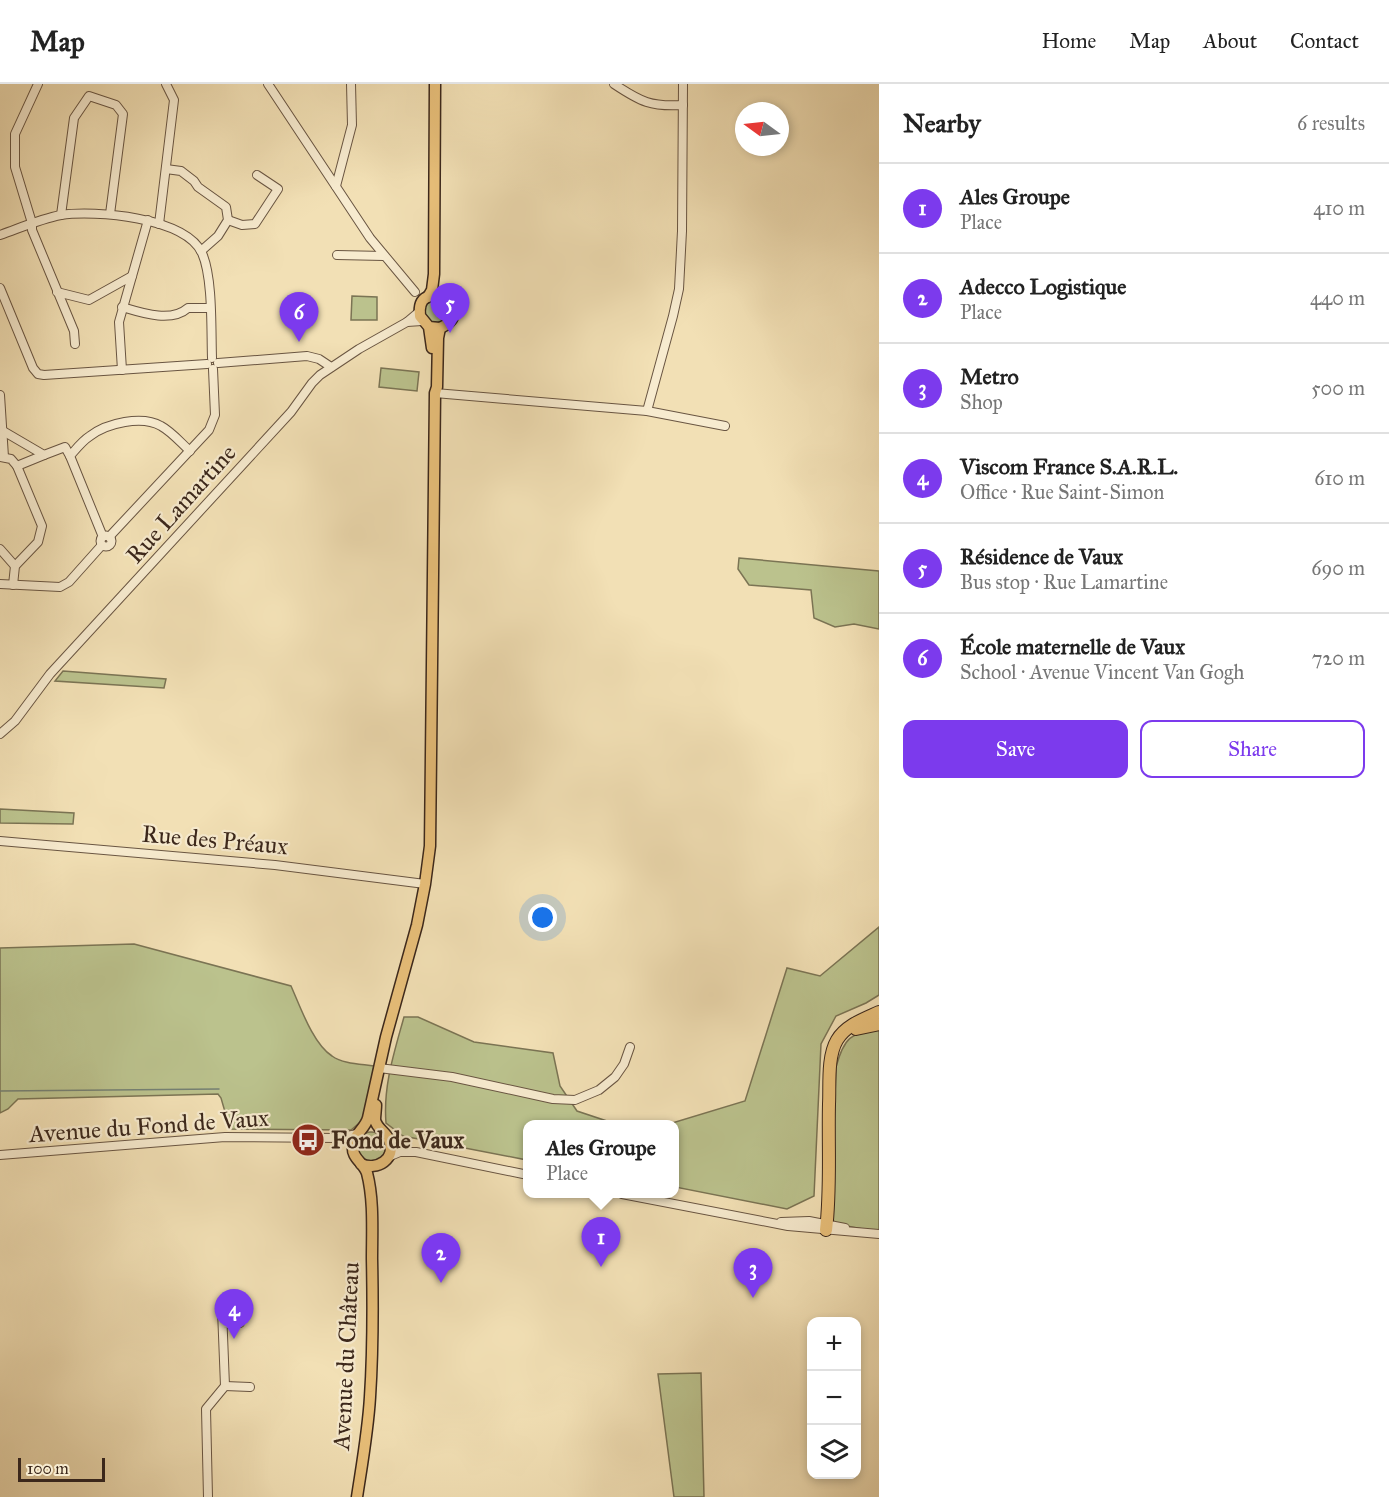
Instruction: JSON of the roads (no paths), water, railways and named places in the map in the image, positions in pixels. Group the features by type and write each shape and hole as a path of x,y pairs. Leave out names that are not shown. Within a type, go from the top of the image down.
{"highway":[{"path":"826,1227 831,1066 834,1046 842,1034 855,1023 879,1012"},
{"path":"831,1066 839,1045 845,1037 860,1027 879,1024"}],"main road":[{"path":"379,1072 375,1119 391,1147 388,1157 378,1166 369,1167 354,1156 352,1147 367,1123 379,1072 417,925 430,846 435,393 432,386 431,336 426,319 434,297 435,84"},
{"path":"426,319 450,322 453,311 449,302 434,297"},
{"path":"360,1132 372,1128 385,1135"},
{"name":"Avenue du Château","path":"361,1163 367,1176 372,1216"},
{"name":"Avenue du Château","path":"357,1497 370,1397 373,1177 378,1166"}],"street":[{"path":"38,84 15,135 15,167 32,223 32,230 74,331 75,344"},
{"path":"159,224 174,100 166,84"},
{"path":"268,84 384,256 415,292 426,319"},
{"path":"336,186 352,125 351,84"},
{"path":"614,84 633,97 650,104 661,107 683,105"},
{"path":"647,411 679,288 682,231 683,84"},
{"path":"62,215 74,118 91,93 116,105 123,114 110,214"},
{"path":"166,169 181,171 198,187 226,207 228,220 218,236 201,251"},
{"path":"228,220 242,225 255,224 278,189 257,175"},
{"path":"0,235 62,215 110,214 148,220 186,236 201,251 208,278 214,420 209,430 105,540 69,582 60,587 0,584"},
{"path":"122,370 118,322 148,220"},
{"path":"337,255 384,256"},
{"path":"57,292 89,300 132,276"},
{"path":"0,288 33,368 38,374 307,356 319,359 331,367"},
{"path":"415,292 434,297"},
{"path":"122,308 151,316 181,314 188,308 209,308"},
{"name":"Rue Lamartine","path":"0,734 15,721 50,674 291,412 316,378 407,322 426,319"},
{"path":"435,393 647,411 725,426"},
{"path":"0,394 3,431 2,457 17,466 42,526 38,542 15,566 13,585"},
{"path":"70,456 93,434 115,424 144,421 164,428 190,451"},
{"path":"3,431 44,455"},
{"path":"17,466 65,447 105,540"},
{"path":"0,549 15,566"},
{"name":"Rue des Préaux","path":"0,841 275,865 425,884"},
{"path":"379,1072 452,1077 553,1099 574,1100 599,1090 615,1077 624,1064 630,1047"},
{"name":"Avenue du Fond de Vaux","path":"0,1155 225,1137 337,1137 360,1132"},
{"path":"385,1135 416,1152"},
{"path":"337,1137 347,1141 352,1147"},
{"path":"388,1157 400,1152 416,1152 523,1174"},
{"path":"643,1198 763,1221 800,1220 826,1227 877,1234"},
{"path":"208,1497 206,1409 225,1386 223,1324"},
{"path":"225,1386 250,1387"}],"waterway":[{"path":"0,1091 219,1089"}],"place":[{"name":"Résidence de Vaux","path":"450,333"},
{"name":"École maternelle de Vaux","path":"299,342"},
{"name":"Fond de Vaux","path":"308,1140"},
{"name":"Ales Groupe","path":"601,1267"},
{"name":"Adecco Logistique","path":"441,1283"},
{"name":"Metro","path":"753,1298"},
{"name":"Viscom France S.A.R.L.","path":"234,1339"}]}
